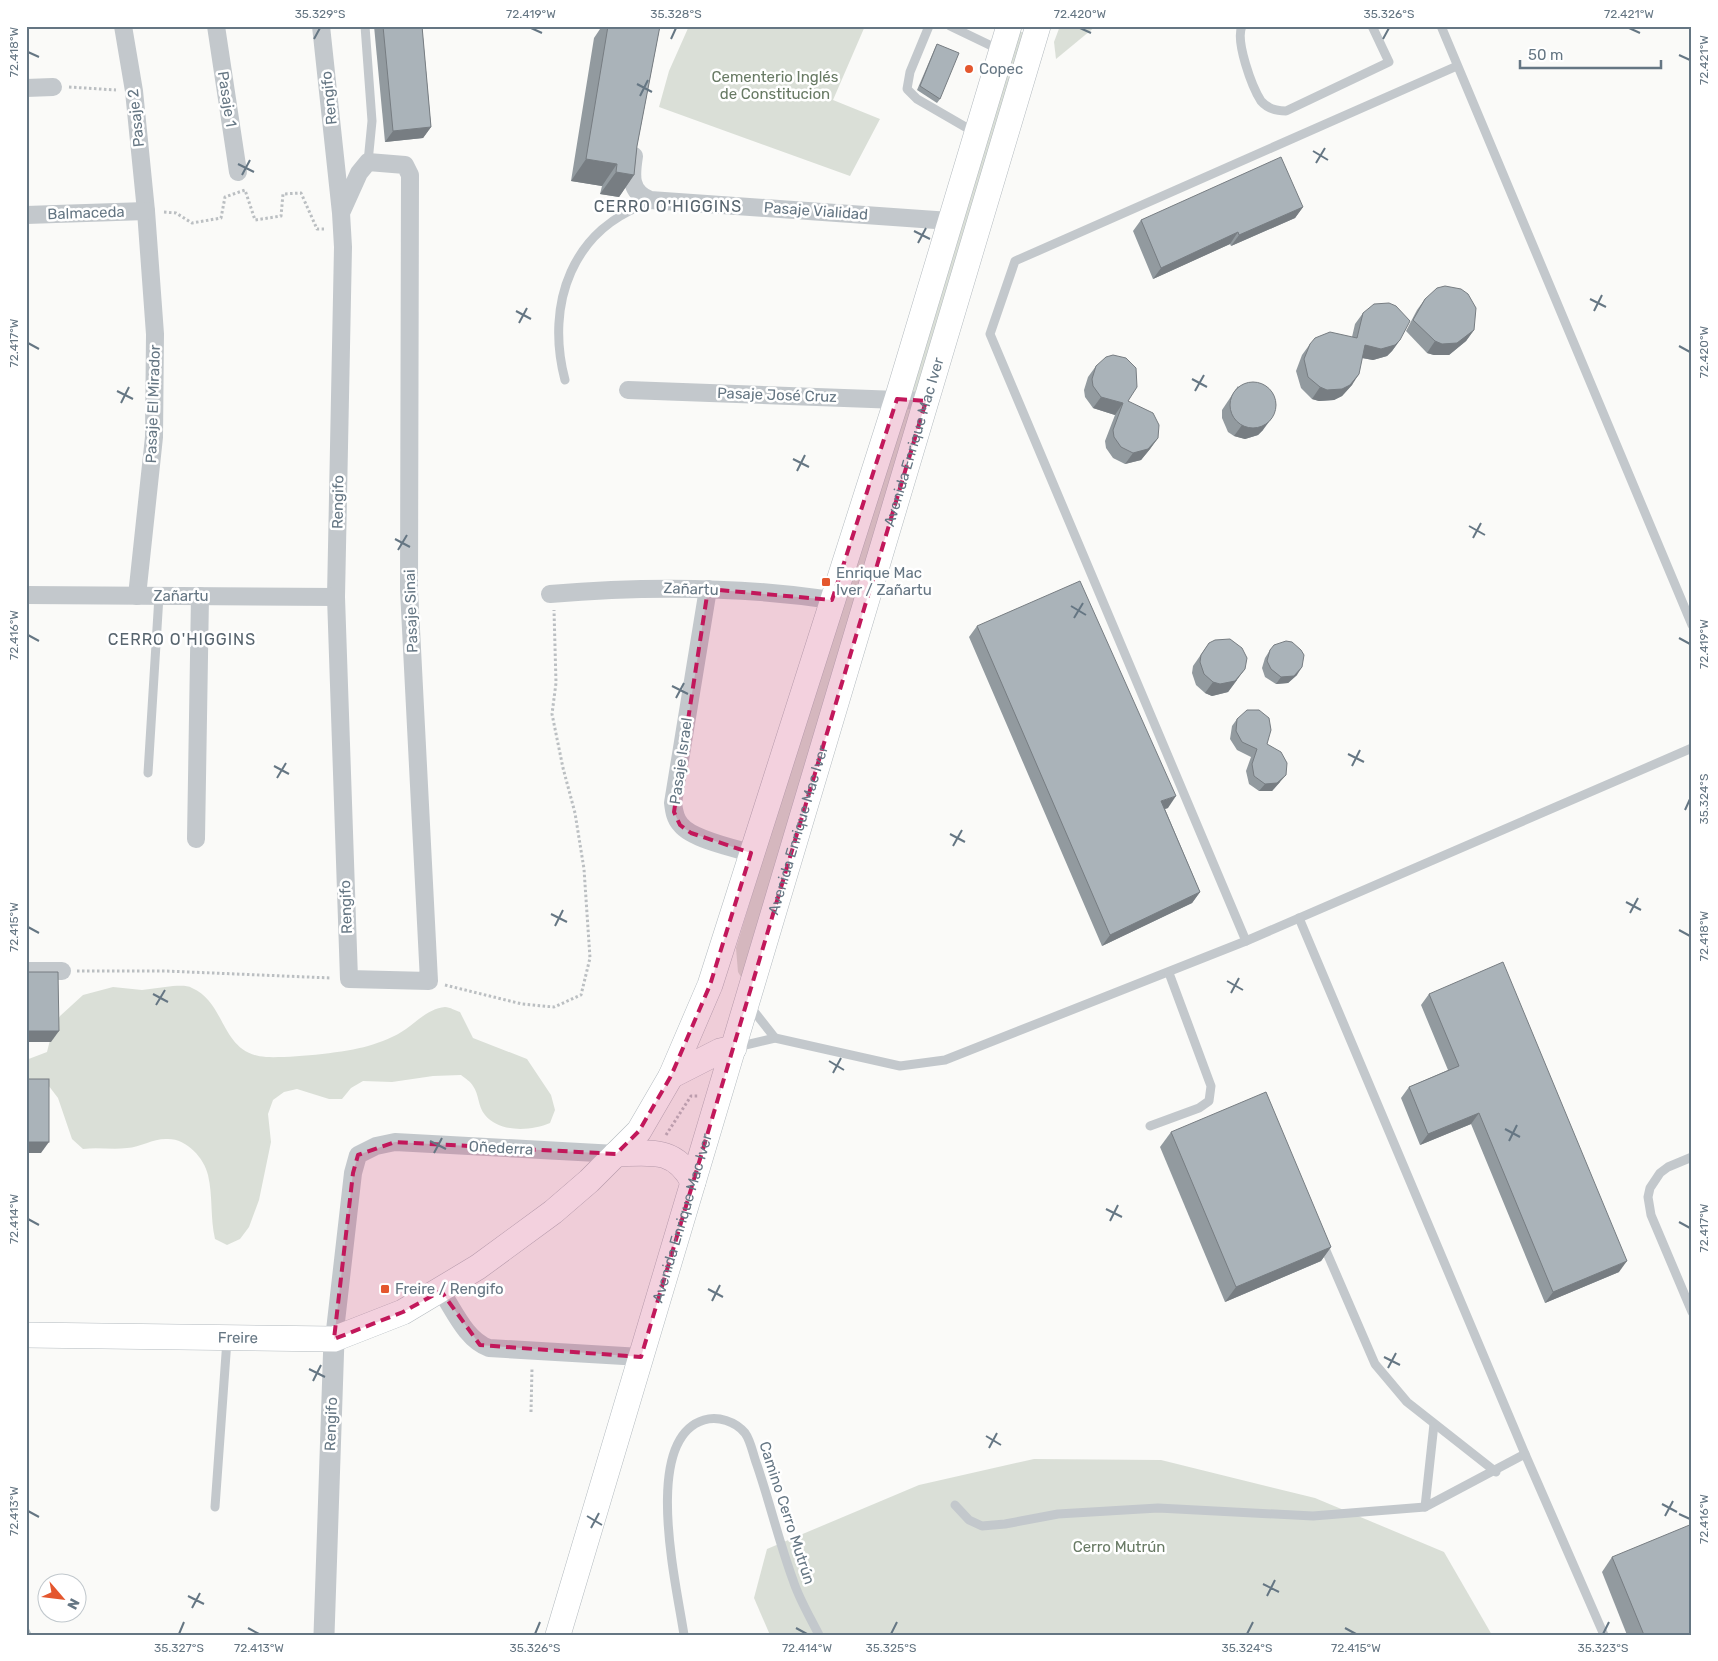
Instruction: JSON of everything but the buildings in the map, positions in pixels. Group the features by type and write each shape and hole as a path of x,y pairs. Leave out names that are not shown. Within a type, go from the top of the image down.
{"main road":[{"name":"Avenida Enrique Mac Iver","path":"616,1154 639,1131 671,1076 710,985 897,399 1009,26"},
{"name":"Avenida Enrique Mac Iver","path":"558,1635 1038,26"},
{"path":"813,658 848,666"},
{"path":"722,949 747,1002"},
{"path":"671,1076 720,1052 734,1048"},
{"path":"616,1154 655,1152 665,1155 683,1166 693,1182"},
{"name":"Freire","path":"26,1334 334,1339 403,1312 441,1291 553,1212 616,1154"}],"street":[{"name":"Pasaje 2","path":"123,26 134,91 146,211"},
{"name":"Pasaje 1","path":"216,26 238,172"},
{"name":"Rengifo","path":"322,26 342,221 336,597 349,979"},
{"path":"26,88 54,87"},
{"name":"Pasaje Vialidad","path":"637,140 632,170 633,186 644,198 950,220"},
{"path":"342,221 359,173 368,162"},
{"name":"Pasaje Sinai","path":"368,162 404,165 410,175 409,590 429,981"},
{"name":"Balmaceda","path":"26,215 146,211"},
{"name":"Pasaje El Mirador","path":"137,596 154,437 155,334 146,211"},
{"name":"Pasaje José Cruz","path":"628,390 926,401"},
{"name":"Zañartu","path":"550,594 620,588 708,589 832,600"},
{"name":"Pasaje Israel","path":"708,589 675,793 674,812 680,825 691,834 751,854"},
{"name":"Zañartu","path":"26,595 336,597"},
{"path":"196,838 200,596"},
{"path":"26,971 62,971"},
{"path":"349,979 429,981"},
{"name":"Oñederra","path":"358,1155 376,1146 395,1142 616,1154"},
{"name":"Rengifo","path":"324,1635 334,1339 353,1173 358,1155"},
{"path":"441,1291 472,1337 480,1345 489,1348 641,1357"}],"lane":[{"path":"365,26 372,121 368,162"},
{"path":"929,26 910,72 906,89 917,99 977,134"},
{"path":"950,26 1002,50"},
{"path":"1242,26 1239,33 1242,55 1261,100 1273,109 1286,111 1389,62 1372,26"},
{"path":"1441,26 1692,625"},
{"path":"1246,941 990,334 1014,261 1457,66"},
{"path":"564,380 559,360 558,322 564,288 570,272 590,241 603,228 628,211 657,200"},
{"path":"148,773 159,596"},
{"path":"734,1048 775,1038 900,1066 945,1060 1246,941 1692,748"},
{"path":"1299,918 1525,1454 1604,1635"},
{"path":"1150,1126 1199,1108 1209,1101 1211,1086 1169,973"},
{"path":"747,1002 775,1038"},
{"path":"1692,1157 1668,1167 1660,1173 1650,1188 1648,1197 1651,1215 1692,1312"},
{"path":"1324,1246 1375,1364 1407,1402 1496,1472"},
{"path":"215,1507 228,1338"},
{"name":"Camino Cerro Mutrún","path":"684,1635 669,1530 667,1488 677,1443 682,1434 698,1422 717,1419 733,1423 746,1435 793,1581 819,1635"},
{"path":"1425,1507 1434,1424"},
{"path":"955,1505 969,1520 982,1526 1005,1524 1058,1514 1158,1508 1313,1516 1425,1507 1496,1472 1525,1454"}],"path":[{"path":"54,87 134,91"},
{"path":"146,211 176,213 192,223 220,218 225,198 245,190 255,220 281,216 283,194 301,193 317,229 342,221"},
{"path":"429,981 530,1005 554,1007 581,995 590,958 584,869 575,813 563,768 552,714 556,683 555,615 550,594"},
{"path":"62,971 165,971 349,979"},
{"path":"531,1412 533,1350"}],"highlighted area":[{"path":"897,399 926,401 641,1357 480,1345 441,1291 403,1312 334,1339 353,1173 358,1155 395,1142 616,1154 639,1131 671,1076 710,985 751,853 691,833 680,825 674,812 708,589 832,600"}],"green space":[{"name":"Cementerio Inglés de Constitucion","path":"689,26 865,26 833,100 880,119 850,176 659,107 669,71"},
{"path":"1060,26 1096,26 1056,59 1054,42"},
{"path":"1014,28 1031,37 744,982 738,972 736,948"},
{"path":"173,986 190,987 203,995 212,1005 232,1038 240,1047 251,1054 266,1057 289,1057 345,1051 368,1046 397,1034 434,1010 445,1007 449,1008 460,1012 473,1038 527,1059 551,1095 555,1110 550,1123 542,1126 525,1129 507,1128 491,1121 485,1115 475,1089 461,1075 433,1076 392,1082 363,1081 351,1088 342,1099 329,1099 297,1089 284,1092 273,1100 268,1114 271,1142 259,1200 249,1227 240,1239 227,1245 215,1239 208,1175 199,1156 188,1146 175,1140 163,1139 127,1148 83,1149 72,1139 58,1098 45,1081 26,1080 26,1060 47,1052 53,1028 60,1016 83,995 113,987 142,990"},
{"name":"Cerro Mutrún","path":"1034,1459 1161,1460 1315,1498 1444,1552 1492,1635 770,1635 754,1598 767,1549 919,1485"}],"waterway":[{"path":"26,1629 29,1635"}],"place":[{"name":"Copec","path":"969,69"},
{"name":"Enrique Mac Iver / Zañartu","path":"826,582"},
{"name":"Freire / Rengifo","path":"385,1289"}],"district":[{"name":"CERRO O'HIGGINS","path":"668,206"},
{"name":"CERRO O'HIGGINS","path":"182,639"}]}
